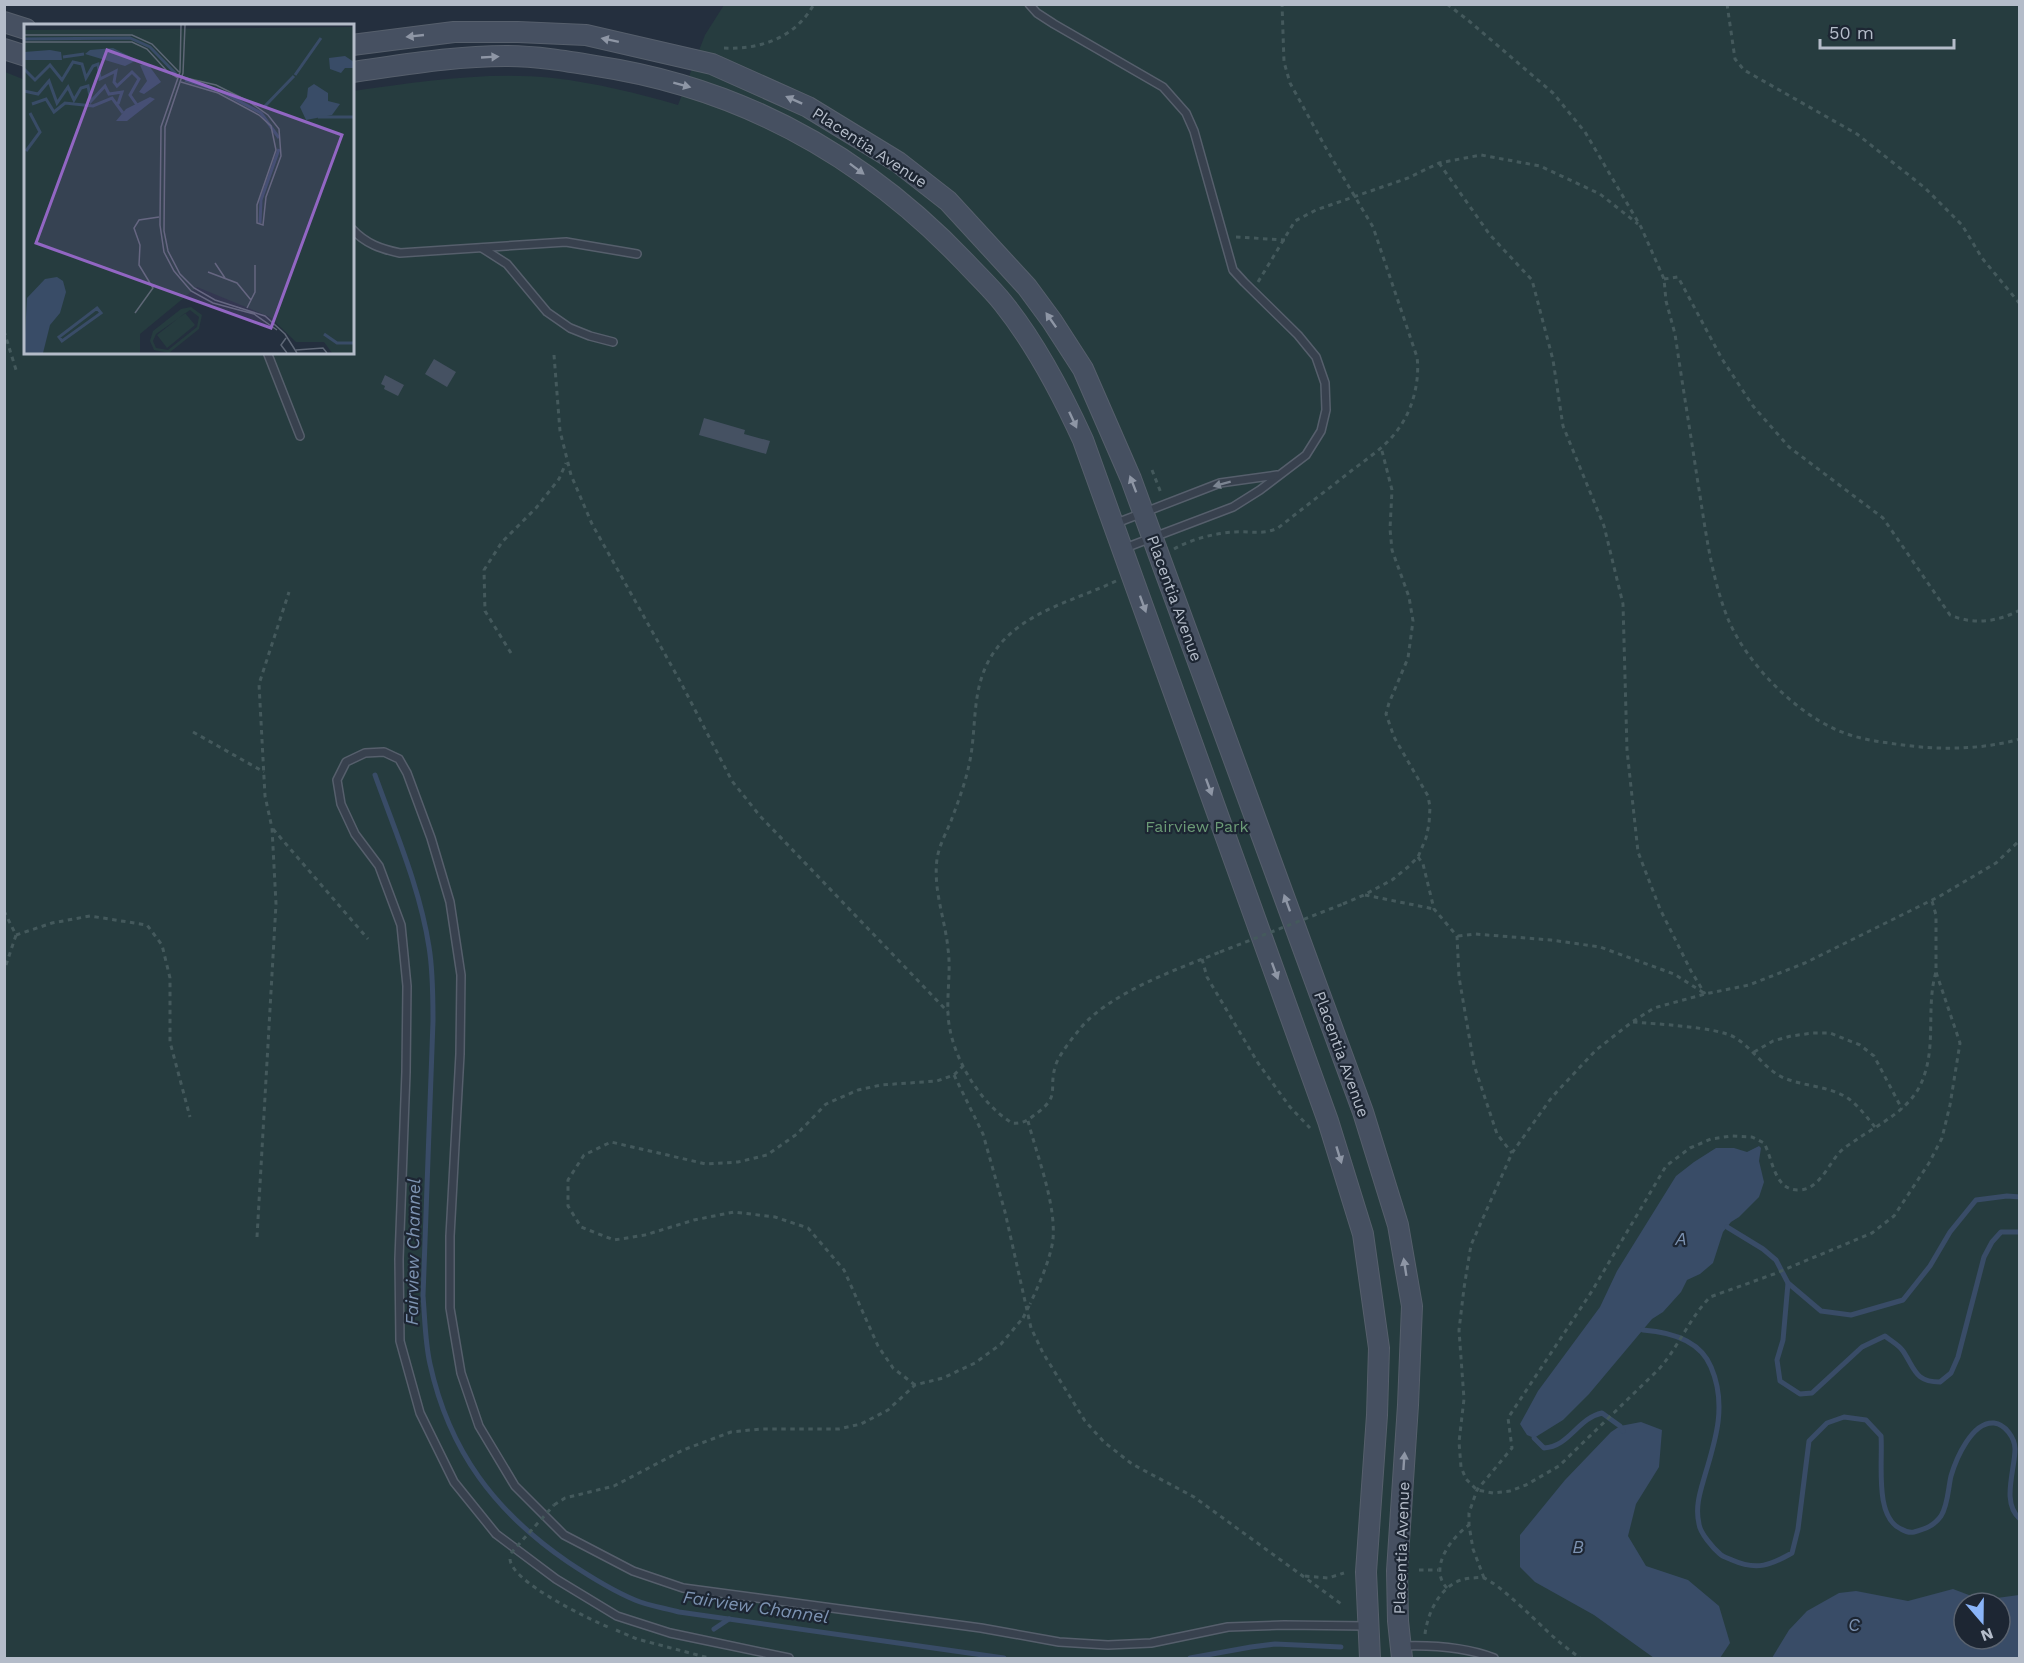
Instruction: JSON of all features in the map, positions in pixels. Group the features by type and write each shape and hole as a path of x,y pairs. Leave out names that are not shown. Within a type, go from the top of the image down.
{"main road":[{"path":"4,22 24,28"},
{"name":"Placentia Avenue","path":"354,45 454,32 586,35 712,64 808,106 898,162 948,201 1027,287 1083,369 1144,513 1363,1112 1398,1225 1412,1306 1397,1571 1401,1652"},
{"path":"4,49 24,55"},
{"name":"Placentia Avenue","path":"354,72 428,61 506,56 554,59 634,71 700,90 768,116 845,160 936,231 1002,301 1025,334 1066,403 1083,440 1328,1120 1363,1234 1379,1348 1377,1415 1366,1572 1370,1659"}],"lane":[{"path":"1029,4 1037,13 1054,24 1163,87 1186,113 1194,131 1233,270 1298,334 1316,357 1325,383 1326,410 1322,431 1306,455 1233,507 1123,549"},
{"path":"354,231 362,240 382,249 400,253 566,242 637,254"},
{"path":"482,248 507,264 547,312 570,328 613,342"},
{"path":"268,354 300,436"},
{"path":"1114,524 1220,483 1280,475"},
{"path":"789,1659 670,1633 617,1616 556,1579 496,1534 454,1482 420,1413 400,1341 399,1259 407,986 400,925 379,866 355,834 340,804 337,780 346,762 365,753 384,752 399,759 430,838 450,902 461,975 460,1054 450,1236 450,1308 461,1372 480,1426 515,1485 564,1535 633,1570 682,1588 981,1628 1059,1642 1108,1645 1151,1643 1228,1627 1367,1626"},
{"path":"1401,1652 1423,1645 1477,1652 1494,1659"}],"path":[{"path":"712,64 722,48 741,49 763,45 785,36 807,18 814,4"},
{"path":"1180,546 1211,535 1235,532 1257,534 1278,528 1381,447 1400,428 1409,408 1419,369 1376,233 1290,83 1284,62 1282,4"},
{"path":"1447,4 1553,93 1585,132 1641,226 1664,279 1666,301 1675,334 1707,546 1717,586 1729,620 1744,649 1773,685 1799,707 1836,730 1868,740 1919,747 1980,747 2019,739"},
{"path":"1727,4 1734,59 1744,70 1857,134 1925,188 1962,225 1982,258 2019,304"},
{"path":"1252,291 1296,221 1316,210 1408,178 1439,163 1481,155 1540,166 1600,194 1641,226"},
{"path":"1439,163 1490,235 1532,280 1553,360 1563,426 1604,526 1623,604 1627,750 1638,852 1660,909 1705,994"},
{"path":"1224,236 1285,240"},
{"path":"1664,279 1678,278 1722,358 1753,406 1789,447 1883,518 1950,615 1965,621 1985,622 2019,610"},
{"path":"4,331 17,373"},
{"path":"554,355 560,431 566,463 592,524 680,681 732,781 760,816 948,1012"},
{"path":"1114,581 1033,616 1015,629 988,662 975,703 970,762 966,780 938,856 936,878 938,901 948,949 948,1012 952,1042 963,1066 994,1108 1007,1119 1018,1124 1028,1121 1047,1106 1054,1088 1056,1065 1082,1027 1100,1010 1153,980 1364,895 1392,880 1418,857 1429,824 1428,796 1394,737 1386,714 1408,658 1413,621 1409,597 1392,550 1390,529 1392,490 1381,447"},
{"path":"511,653 485,611 484,570 502,542 536,508 559,478 566,463"},
{"path":"257,1237 276,904 272,828 266,796 259,684 289,592"},
{"path":"193,732 264,772"},
{"path":"272,828 368,939"},
{"path":"1936,972 1960,1043 1950,1105 1942,1138 1929,1163 1894,1216 1872,1233 1710,1298 1697,1310 1677,1346 1659,1369 1559,1466 1526,1485 1510,1491 1493,1493 1477,1490 1466,1479 1461,1467 1459,1442 1464,1398 1458,1330 1472,1245 1512,1154 1552,1097 1596,1050 1654,1008 1749,985 1805,963 1932,901 1996,863 2019,840"},
{"path":"1418,857 1423,864 1434,909 1457,936 1459,977 1474,1065 1497,1134 1512,1154"},
{"path":"1364,895 1434,909"},
{"path":"1580,1659 1484,1578 1473,1548 1469,1513 1477,1490 1512,1448 1508,1418 1592,1291 1666,1166 1690,1148 1712,1139 1731,1136 1752,1137 1764,1143 1777,1178 1784,1185 1799,1190 1811,1187 1840,1152 1902,1109 1917,1091 1924,1076 1930,1049 1931,989 1936,972 1936,915 1932,901"},
{"path":"4,911 16,935 4,971"},
{"path":"16,935 52,922 90,916 147,925 162,945 170,978 170,1042 190,1117"},
{"path":"1457,936 1475,934 1551,940 1600,947 1674,974 1705,994"},
{"path":"1202,959 1207,977 1258,1063 1290,1107 1315,1134"},
{"path":"1632,1022 1706,1030 1732,1036 1783,1078 1837,1092 1846,1097 1875,1127"},
{"path":"1754,1052 1773,1041 1791,1036 1830,1033 1860,1045 1874,1056 1902,1109"},
{"path":"915,1385 892,1368 878,1346 844,1270 808,1228 775,1217 734,1212 693,1220 645,1236 614,1240 581,1227 568,1206 568,1180 584,1155 611,1142 706,1164 738,1162 767,1155 797,1134 826,1104 858,1090 881,1085 937,1081 954,1075 963,1066"},
{"path":"954,1075 983,1134 1005,1212 1030,1328 1085,1421 1104,1442 1132,1464 1194,1497 1344,1606"},
{"path":"511,1553 554,1505 565,1498 614,1486 683,1450 731,1432 761,1429 839,1429 861,1424 888,1410 915,1385 943,1378 975,1363 1001,1344 1023,1318 1030,1304 1040,1282 1053,1239 1047,1191 1028,1121"},
{"path":"1447,1588 1439,1577 1438,1570 1445,1554 1460,1532 1469,1525"},
{"path":"1419,1570 1438,1570"},
{"path":"1302,1576 1328,1578 1344,1573"},
{"path":"1423,1645 1427,1621 1447,1588 1467,1578 1484,1578"}],"green space":[{"name":"Fairview Park","path":"724,5 2019,5 2019,1658 5,1658 5,72 24,80 24,354 354,354 354,91 453,78 528,76 553,78 632,93 678,105 705,35"}],"water":[{"name":"A","path":"1759,1146 1761,1148 1759,1161 1764,1182 1759,1197 1723,1232 1713,1263 1700,1274 1687,1280 1681,1292 1663,1312 1652,1319 1589,1394 1563,1420 1534,1438 1527,1435 1520,1424 1538,1391 1600,1307 1617,1271 1676,1176 1716,1148 1734,1148 1747,1152"},
{"name":"B","path":"1641,1422 1662,1430 1659,1467 1636,1504 1628,1536 1646,1566 1688,1580 1719,1606 1730,1643 1720,1658 1654,1658 1594,1615 1535,1582 1520,1567 1520,1535 1565,1480 1611,1432 1620,1426"},
{"name":"C","path":"1953,1589 1958,1591 1952,1591 1952,1651 2012,1651 2012,1596 2019,1595 2019,1658 1772,1658 1789,1630 1807,1611 1839,1593 1856,1591 1908,1601"}],"building":[{"path":"434,359 456,372 447,387 425,374"},
{"path":"385,375 404,385 398,396 384,389 385,386 381,384"},
{"path":"704,418 745,430 744,434 770,441 766,454 699,435"}],"waterway":[{"name":"Fairview Channel","path":"375,775 420,903 431,965 433,1021 423,1296 427,1347 438,1395 449,1425 479,1477 497,1500 542,1543 592,1578 640,1602 679,1612 1004,1658"},
{"path":"1727,1227 1763,1249 1776,1260 1788,1283 1821,1311 1851,1315 1903,1300 1930,1266 1950,1232 1976,1200 2007,1196 2020,1197"},
{"path":"1788,1283 1783,1340 1777,1360 1780,1381 1800,1394 1812,1393 1862,1347 1885,1336 1901,1349 1920,1377 1940,1382 1951,1373 1958,1357 1984,1257 1992,1242 2001,1232 2020,1232"},
{"path":"1643,1330 1673,1335 1692,1344 1706,1358 1716,1381 1718,1421 1700,1493 1698,1518 1704,1536 1724,1557 1756,1566 1777,1561 1792,1553 1798,1529 1809,1441 1827,1423 1844,1417 1866,1420 1881,1436 1883,1501 1892,1523 1907,1532 1929,1527 1941,1516 1953,1469 1972,1434 1986,1424 1994,1423 2002,1426 2009,1432 2015,1445 2010,1495 2014,1512 2020,1519"},
{"path":"1534,1438 1544,1448 1553,1446 1567,1438 1586,1420 1602,1413 1620,1426 1623,1431"},
{"path":"714,1629 729,1619"},
{"name":"Fairview Channel","path":"1190,1658 1275,1644 1341,1647"}]}
